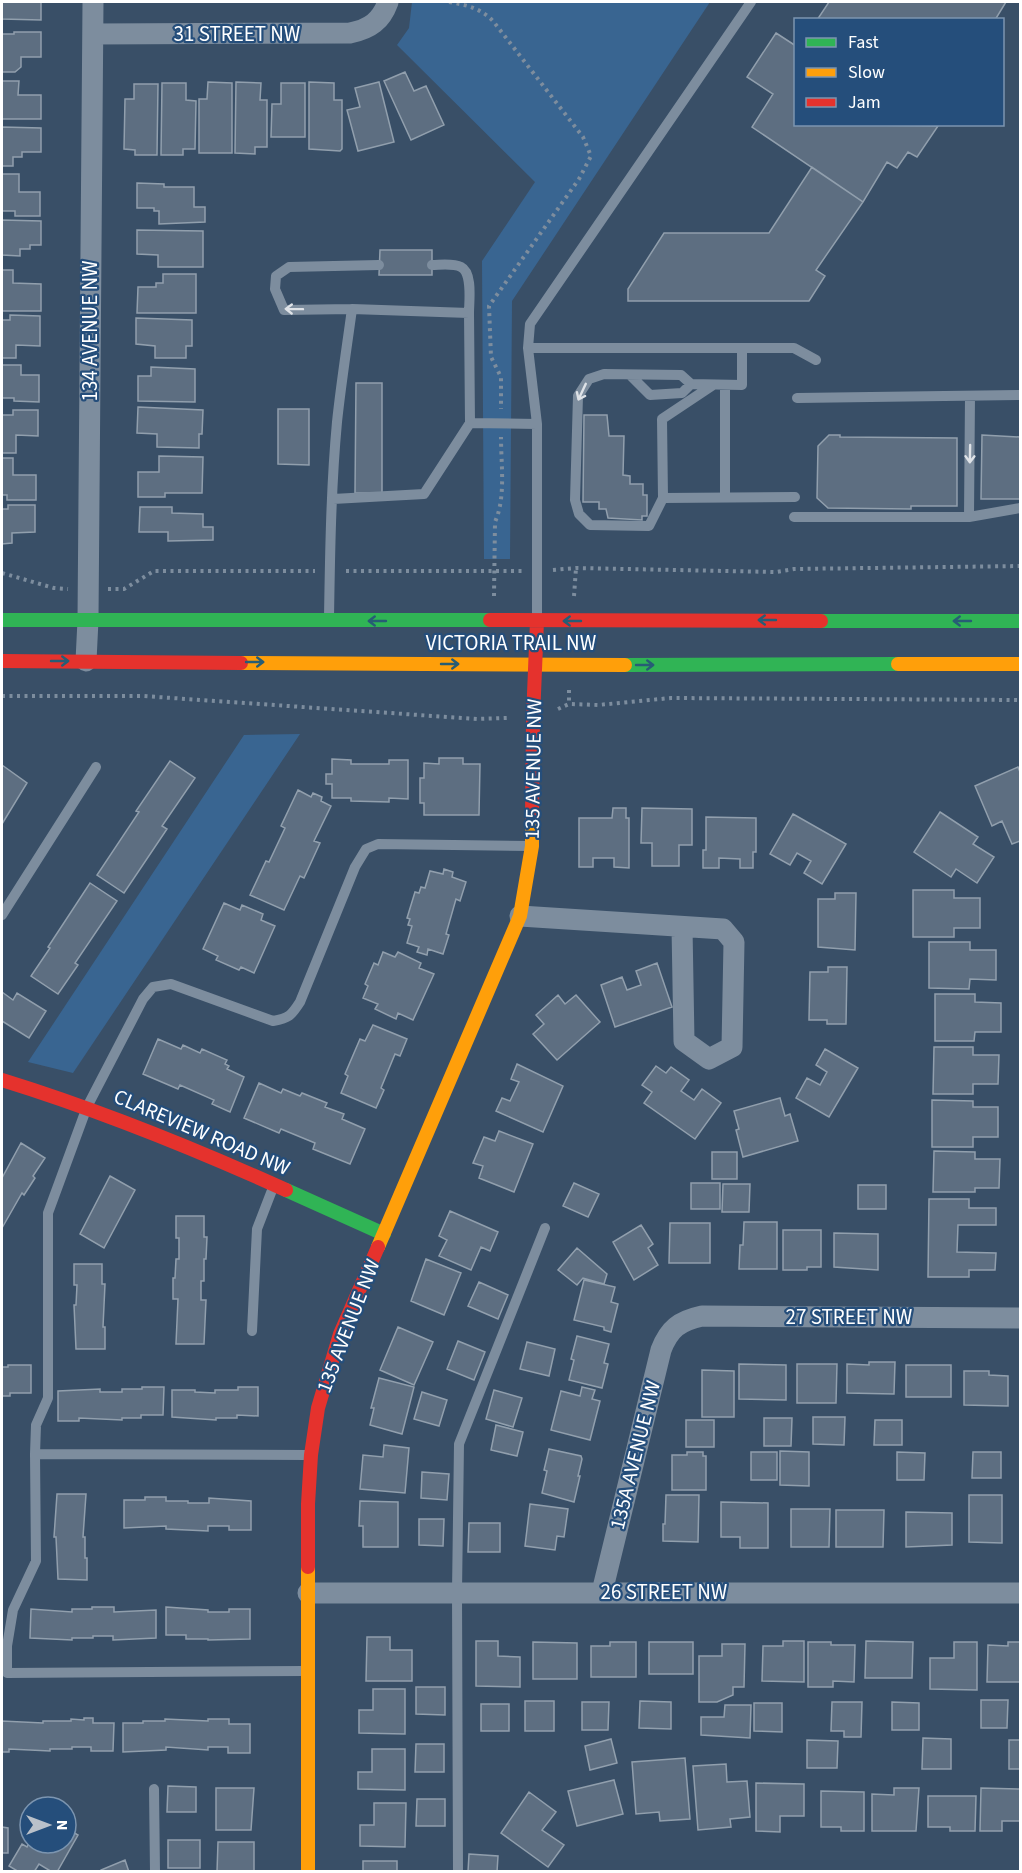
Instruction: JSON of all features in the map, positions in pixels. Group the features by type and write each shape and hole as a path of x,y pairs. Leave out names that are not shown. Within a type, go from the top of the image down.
{"main road":[{"name":"VICTORIA TRAIL NW","path":"2,620 1020,621"},
{"name":"135 AVENUE NW","path":"308,1872 308,1504 311,1455 318,1407 340,1334 520,916 532,846 537,621"},
{"name":"VICTORIA TRAIL NW","path":"2,661 1020,664"},
{"name":"CLAREVIEW ROAD NW","path":"2,1080 42,1091 168,1139 384,1234"}],"street":[{"name":"134 AVENUE NW","path":"86,661 93,2"},
{"name":"31 STREET NW","path":"93,34 350,33 370,27 378,21 388,2"},
{"path":"520,916 723,929 734,942 732,1047 709,1059 684,1041 682,927"},
{"name":"27 STREET NW","path":"679,1324 690,1318 702,1316 1020,1318"},
{"name":"135A AVENUE NW","path":"602,1592 661,1350 667,1335 679,1324"},
{"name":"26 STREET NW","path":"308,1593 1020,1593"}],"lane":[{"path":"537,621 537,424 528,348 530,324 751,2"},
{"path":"379,265 289,267 276,276 274,290 284,310 352,309 469,313"},
{"path":"333,499 424,494 470,423 468,276 465,270 457,266 432,265"},
{"path":"328,622 337,423 352,309"},
{"path":"528,348 794,348 816,360"},
{"path":"719,385 662,419 663,498 648,525 590,525 579,514 575,500 578,396 589,379 604,374 681,375 691,384 742,385 742,348"},
{"path":"630,375 650,395 682,393 691,384"},
{"path":"719,385 724,497"},
{"path":"797,398 1020,395"},
{"path":"969,517 970,396"},
{"path":"470,423 537,424"},
{"path":"663,498 795,497"},
{"path":"794,517 969,517 1020,508"},
{"path":"2,915 96,766"},
{"path":"308,1671 7,1673 7,1646 13,1610 36,1561 36,1425 48,1398 48,1213 87,1107 143,999 153,987 171,984 273,1021 292,1015 300,1002 355,867 366,849 378,844 532,846"},
{"path":"252,1331 257,1229 274,1185"},
{"path":"458,1872 459,1444 545,1228"},
{"path":"35,1454 311,1455"},
{"path":"154,1789 155,1872"}],"path":[{"path":"449,2 475,7 493,21 583,137 591,156 579,179 489,306 491,357 501,377 501,500 500,512 495,522 496,572 493,621"},
{"path":"2,573 54,588 124,589 154,571 511,572 576,568 776,572 794,569 1020,566"}],"shaded area":[{"path":"412,2 710,2 512,301 510,559 484,559 482,261 535,182 397,45 409,28"},
{"path":"300,734 73,1073 28,1062 244,735"}],"building":[{"path":"2,2 41,2 41,20 2,19"},
{"path":"829,2 1006,2 996,18 818,18"},
{"path":"14,32 41,32 41,57 21,57 21,67 15,72 2,72 2,34 14,34"},
{"path":"776,33 794,45 794,126 938,126 917,157 908,152 897,168 887,162 863,202 752,127 773,94 747,77"},
{"path":"405,72 414,91 426,86 444,125 411,140 384,81"},
{"path":"2,81 19,81 18,95 41,95 41,119 2,119"},
{"path":"208,82 232,83 232,153 199,153 199,99 207,99"},
{"path":"236,82 261,83 260,100 267,100 267,147 255,147 255,154 235,153"},
{"path":"309,82 334,83 334,100 342,100 342,149 340,151 309,149"},
{"path":"379,82 394,142 358,151 347,110 360,107 355,88"},
{"path":"162,83 186,83 186,100 196,101 195,149 183,149 183,155 161,155"},
{"path":"281,83 305,83 305,137 271,137 272,104 281,104"},
{"path":"134,84 158,84 157,155 135,155 135,150 124,149 125,99 134,99"},
{"path":"2,127 41,128 41,152 22,152 22,157 13,157 13,166 2,166"},
{"path":"812,167 863,202 816,270 825,276 809,301 628,301 628,289 664,233 769,233"},
{"path":"2,174 19,174 19,192 40,192 40,216 15,216 15,211 2,211"},
{"path":"137,183 164,184 164,187 194,187 194,207 205,207 205,222 159,224 159,211 154,211 154,208 137,208"},
{"path":"2,220 41,221 41,245 30,245 30,249 20,249 20,256 2,255"},
{"path":"137,230 203,231 203,267 158,267 158,255 137,254"},
{"path":"380,250 432,250 432,275 379,275"},
{"path":"2,270 13,270 13,283 41,284 41,311 2,311"},
{"path":"163,274 196,274 196,313 137,313 138,287 156,287 156,283 163,283"},
{"path":"10,315 40,316 40,346 16,345 16,358 2,358 2,320 10,320"},
{"path":"136,318 192,320 192,346 186,346 186,358 155,358 155,346 136,344"},
{"path":"2,365 21,365 21,375 39,375 39,402 2,398"},
{"path":"151,367 195,369 195,402 138,401 138,376 151,376"},
{"path":"356,383 382,383 382,493 355,493"},
{"path":"138,407 203,410 199,448 157,447 157,434 137,433"},
{"path":"278,409 309,409 309,465 278,464"},
{"path":"13,410 38,410 38,436 16,435 16,453 2,453 2,415 13,415"},
{"path":"584,415 607,415 609,436 624,436 623,475 630,476 630,484 643,484 643,495 647,495 647,516 642,516 642,520 608,518 606,509 599,509 599,502 583,502"},
{"path":"829,435 957,438 957,506 911,506 911,509 828,508 817,498 818,446"},
{"path":"982,435 1020,437 1020,499 981,499"},
{"path":"159,456 203,457 202,493 165,493 165,497 138,497 138,472 159,472"},
{"path":"2,458 13,458 13,475 36,475 36,500 7,500 7,495 2,495"},
{"path":"8,505 35,505 35,532 12,533 12,543 2,544 2,509 8,509"},
{"path":"140,507 172,507 172,513 203,514 203,527 213,527 213,540 168,541 168,532 139,532"},
{"path":"439,758 463,758 463,764 480,764 479,815 424,815 424,803 420,803 420,778 424,778 424,763 439,764"},
{"path":"332,759 351,760 351,764 389,764 389,760 408,760 408,799 389,798 389,802 332,798 332,784 326,784 326,774 332,774"},
{"path":"170,761 195,778 162,826 167,829 124,893 97,875"},
{"path":"2,765 27,783 2,824"},
{"path":"1018,767 1020,772 1020,841 1012,844 1002,821 992,826 975,786"},
{"path":"298,790 311,797 313,793 322,797 321,801 331,806 314,841 320,843 304,878 300,876 284,910 250,895 285,828 281,826"},
{"path":"613,808 626,808 626,818 629,818 629,868 614,867 614,858 593,858 593,867 579,867 579,818 612,818"},
{"path":"642,808 692,809 692,845 679,845 679,866 652,866 652,843 641,843"},
{"path":"940,812 978,837 973,844 994,857 977,883 956,869 951,877 914,852"},
{"path":"793,814 846,844 822,884 804,873 811,861 797,853 790,865 770,854"},
{"path":"706,817 756,818 756,852 753,852 753,868 740,868 740,859 719,858 719,868 703,868 703,850 706,850"},
{"path":"444,869 453,872 452,877 466,882 460,901 456,899 443,954 428,949 427,955 417,952 419,947 407,943 412,926 408,925 410,919 407,918 415,892 419,893 421,887 425,888 430,871 443,874"},
{"path":"90,883 117,901 75,963 78,965 58,994 31,976"},
{"path":"913,890 954,890 954,898 980,898 980,928 954,928 954,937 913,937"},
{"path":"835,893 856,893 855,950 818,947 818,899 835,899"},
{"path":"224,903 240,910 242,905 263,914 261,920 275,926 254,973 241,967 239,970 216,960 218,956 203,949"},
{"path":"929,942 970,942 970,950 996,950 996,980 970,979 969,989 929,988"},
{"path":"383,952 395,957 398,952 421,963 419,968 434,974 413,1020 398,1013 396,1019 375,1009 378,1004 363,998 368,986 365,984 374,963 378,965"},
{"path":"657,963 672,1007 615,1027 601,985 622,977 627,990 641,985 636,971"},
{"path":"828,967 847,967 846,1024 827,1024 827,1020 809,1020 810,972 828,972"},
{"path":"2,992 13,1000 17,993 46,1011 29,1038 2,1021"},
{"path":"935,994 975,994 975,1002 1001,1003 1001,1032 975,1032 974,1041 935,1041"},
{"path":"558,995 565,1004 576,995 600,1022 557,1060 533,1034 544,1024 536,1015"},
{"path":"373,1025 407,1039 400,1056 395,1054 381,1088 384,1090 376,1108 341,1093 348,1076 345,1074 360,1039 365,1041"},
{"path":"158,1039 181,1049 183,1045 200,1053 202,1049 227,1060 225,1064 229,1066 227,1069 244,1077 230,1112 212,1104 214,1100 180,1085 178,1089 143,1074"},
{"path":"934,1047 973,1047 973,1055 999,1055 998,1084 973,1084 973,1094 933,1094"},
{"path":"825,1049 858,1068 829,1117 796,1098 807,1078 820,1085 827,1072 816,1065"},
{"path":"517,1064 563,1086 543,1132 496,1111 502,1098 510,1101 519,1082 511,1079"},
{"path":"656,1066 666,1073 671,1067 689,1080 681,1091 694,1100 702,1089 721,1103 695,1139 644,1103 652,1092 642,1085"},
{"path":"259,1083 281,1093 283,1089 300,1096 302,1093 327,1103 325,1107 344,1114 342,1119 365,1129 350,1164 313,1149 315,1143 281,1129 279,1133 244,1118"},
{"path":"780,1098 785,1116 790,1114 798,1141 743,1157 734,1111"},
{"path":"932,1100 973,1101 973,1107 998,1107 998,1137 973,1137 973,1147 932,1147"},
{"path":"499,1131 533,1144 514,1192 479,1178 483,1166 473,1163 484,1137 495,1141"},
{"path":"21,1143 45,1158 33,1176 35,1178 24,1195 22,1193 2,1228 2,1178"},
{"path":"934,1151 975,1152 975,1159 1000,1159 999,1188 975,1188 975,1192 933,1192"},
{"path":"712,1152 737,1152 737,1179 712,1179"},
{"path":"110,1176 135,1190 104,1248 80,1234"},
{"path":"574,1183 599,1194 588,1217 563,1206"},
{"path":"691,1183 720,1183 720,1209 691,1209"},
{"path":"723,1184 750,1184 749,1212 722,1212"},
{"path":"858,1185 886,1185 886,1209 858,1209"},
{"path":"929,1199 969,1199 969,1208 996,1208 996,1225 958,1225 957,1252 996,1253 995,1270 969,1270 969,1277 928,1277"},
{"path":"450,1211 498,1232 490,1251 481,1247 471,1270 439,1256 447,1240 439,1236"},
{"path":"176,1216 204,1216 204,1237 207,1237 204,1281 201,1281 201,1300 206,1300 204,1344 176,1344 178,1299 173,1299 173,1278 175,1278 176,1259 179,1259 179,1238 176,1238"},
{"path":"744,1222 777,1222 777,1269 739,1269"},
{"path":"670,1223 710,1223 710,1263 669,1263"},
{"path":"641,1225 653,1244 648,1248 658,1265 634,1280 613,1242"},
{"path":"783,1230 821,1230 821,1267 807,1267 807,1270 783,1270"},
{"path":"834,1233 878,1234 878,1270 834,1267"},
{"path":"577,1248 607,1274 604,1284 583,1278 577,1285 558,1270"},
{"path":"426,1259 461,1273 444,1315 411,1301"},
{"path":"74,1264 102,1264 102,1284 105,1284 103,1327 105,1327 105,1349 76,1349 74,1305 76,1305 77,1285 74,1285"},
{"path":"584,1280 615,1287 611,1302 618,1304 611,1332 604,1330 604,1327 574,1320"},
{"path":"479,1282 508,1295 498,1319 468,1306"},
{"path":"398,1327 433,1342 414,1385 380,1370"},
{"path":"577,1336 609,1344 604,1363 608,1364 602,1388 569,1380"},
{"path":"458,1341 485,1352 474,1380 447,1369"},
{"path":"527,1342 555,1349 549,1376 520,1369"},
{"path":"869,1362 895,1362 894,1394 847,1393 847,1364 869,1365"},
{"path":"739,1364 786,1365 786,1400 739,1399"},
{"path":"797,1364 837,1364 836,1403 797,1403"},
{"path":"8,1365 31,1365 31,1393 10,1393 10,1396 2,1396 2,1367 8,1367"},
{"path":"906,1365 951,1365 951,1397 906,1397"},
{"path":"702,1370 734,1371 734,1417 702,1417"},
{"path":"964,1371 989,1371 989,1375 1008,1376 1008,1406 964,1405"},
{"path":"379,1378 414,1387 402,1434 370,1425 374,1408 371,1408"},
{"path":"142,1387 164,1387 163,1415 141,1415 141,1418 122,1418 122,1420 79,1418 79,1421 58,1421 58,1391 100,1389 100,1392 122,1392 122,1389 142,1389"},
{"path":"238,1387 258,1387 258,1416 237,1415 237,1418 216,1418 216,1420 172,1417 172,1390 215,1393 215,1390 238,1390"},
{"path":"582,1387 595,1390 592,1399 600,1401 590,1440 551,1430 561,1391 580,1396"},
{"path":"494,1390 522,1398 513,1427 486,1419"},
{"path":"422,1392 447,1400 439,1426 414,1419"},
{"path":"813,1417 845,1417 844,1445 813,1444"},
{"path":"764,1418 792,1418 791,1446 764,1446"},
{"path":"686,1420 714,1420 714,1447 686,1447"},
{"path":"875,1420 902,1420 902,1445 874,1445"},
{"path":"496,1425 523,1432 517,1456 491,1450"},
{"path":"384,1445 409,1448 405,1493 360,1489 363,1455 383,1457"},
{"path":"549,1449 581,1456 578,1476 580,1476 574,1502 542,1493"},
{"path":"780,1451 809,1452 809,1486 780,1485"},
{"path":"687,1452 703,1452 703,1456 706,1456 706,1490 672,1490 672,1455 687,1455"},
{"path":"751,1452 777,1452 777,1480 751,1480"},
{"path":"897,1452 925,1453 924,1480 897,1480"},
{"path":"973,1452 1001,1452 1001,1478 972,1478"},
{"path":"422,1472 449,1474 447,1500 421,1498"},
{"path":"57,1494 86,1494 83,1537 85,1537 85,1558 87,1558 87,1580 58,1579 56,1537 54,1537"},
{"path":"666,1495 699,1495 698,1542 663,1541"},
{"path":"969,1495 1002,1495 1002,1543 969,1542"},
{"path":"145,1497 166,1497 166,1501 188,1501 188,1503 209,1503 209,1498 251,1501 251,1530 229,1530 229,1526 208,1526 208,1531 166,1529 166,1526 124,1528 124,1500 145,1500"},
{"path":"360,1501 398,1502 398,1547 363,1547 363,1526 359,1526"},
{"path":"721,1502 768,1503 768,1548 740,1548 740,1537 721,1537"},
{"path":"530,1504 568,1509 564,1537 557,1536 555,1550 525,1546"},
{"path":"791,1509 830,1509 829,1547 791,1547"},
{"path":"836,1510 884,1510 883,1547 836,1547"},
{"path":"906,1512 952,1513 952,1545 906,1547"},
{"path":"419,1519 444,1519 443,1546 419,1545"},
{"path":"469,1523 500,1523 500,1552 468,1552"},
{"path":"92,1607 114,1607 114,1612 156,1610 156,1638 113,1640 113,1636 93,1636 93,1638 72,1638 72,1640 30,1638 31,1609 72,1612 72,1609 92,1609"},
{"path":"166,1607 208,1610 208,1612 250,1609 250,1639 186,1639 186,1635 166,1635"},
{"path":"367,1637 390,1637 390,1650 412,1650 412,1681 366,1681"},
{"path":"476,1641 498,1641 498,1656 520,1657 520,1687 476,1686"},
{"path":"783,1641 804,1641 804,1682 762,1681 763,1646 783,1646"},
{"path":"866,1641 913,1642 912,1678 865,1678"},
{"path":"533,1642 577,1643 577,1679 533,1679"},
{"path":"610,1642 636,1642 636,1677 591,1677 591,1646 610,1646"},
{"path":"649,1642 693,1642 693,1674 649,1674"},
{"path":"808,1642 855,1645 854,1682 833,1681 833,1687 808,1687"},
{"path":"954,1642 977,1642 977,1690 930,1689 930,1658 954,1658"},
{"path":"1008,1642 1020,1642 1020,1682 987,1682 988,1645 1008,1646"},
{"path":"722,1644 745,1644 744,1687 733,1687 733,1695 717,1702 699,1702 699,1656 722,1656"},
{"path":"416,1687 445,1687 445,1715 416,1714"},
{"path":"373,1689 405,1689 405,1734 359,1733 359,1710 373,1710"},
{"path":"981,1700 1008,1700 1007,1728 981,1728"},
{"path":"525,1701 554,1701 554,1731 525,1731"},
{"path":"640,1701 671,1702 671,1729 639,1728"},
{"path":"582,1702 609,1702 608,1730 582,1730"},
{"path":"832,1702 862,1702 861,1737 844,1737 844,1731 831,1731"},
{"path":"892,1702 919,1703 919,1730 892,1730"},
{"path":"754,1703 782,1703 782,1732 754,1731"},
{"path":"481,1704 509,1704 509,1731 481,1731"},
{"path":"725,1705 751,1705 750,1738 701,1735 701,1717 724,1717"},
{"path":"84,1718 93,1718 93,1723 114,1723 113,1751 91,1751 91,1747 72,1747 72,1749 50,1749 50,1751 9,1749 9,1752 2,1752 2,1721 43,1723 43,1721 84,1720"},
{"path":"165,1719 208,1721 208,1719 229,1719 229,1724 250,1724 250,1753 228,1753 228,1747 208,1747 208,1750 166,1747 166,1750 123,1752 123,1723 165,1721"},
{"path":"923,1738 951,1739 951,1769 922,1769"},
{"path":"611,1739 617,1763 590,1770 585,1746"},
{"path":"807,1740 838,1741 837,1768 807,1768"},
{"path":"1009,1740 1020,1740 1020,1769 1009,1769"},
{"path":"416,1744 444,1744 444,1772 415,1772"},
{"path":"372,1749 405,1749 405,1790 358,1789 358,1772 372,1772"},
{"path":"685,1758 690,1819 660,1821 659,1812 636,1814 632,1762"},
{"path":"726,1764 727,1782 747,1781 750,1817 730,1819 731,1827 698,1830 693,1766"},
{"path":"614,1780 623,1814 577,1826 568,1791"},
{"path":"756,1783 804,1784 804,1816 780,1816 780,1832 756,1831"},
{"path":"168,1786 196,1787 196,1812 167,1812"},
{"path":"216,1788 254,1788 251,1830 216,1830"},
{"path":"894,1788 919,1788 916,1831 872,1831 872,1794 894,1795"},
{"path":"981,1788 1020,1789 1020,1821 1002,1821 1002,1831 980,1831"},
{"path":"821,1791 864,1792 864,1831 841,1831 841,1827 821,1827"},
{"path":"529,1792 556,1812 542,1830 564,1845 548,1867 501,1833"},
{"path":"928,1796 976,1796 975,1831 950,1831 950,1827 928,1827"},
{"path":"417,1799 445,1799 445,1826 416,1826"},
{"path":"374,1803 406,1803 405,1847 360,1846 360,1825 374,1825"},
{"path":"2,1827 8,1828 8,1853 2,1853"},
{"path":"168,1840 200,1840 200,1868 168,1868"},
{"path":"218,1842 254,1842 254,1872 217,1872"},
{"path":"18,1851 18,1855 67,1855 57,1872 52,1872 39,1864 34,1872 19,1872 9,1866"},
{"path":"469,1854 498,1856 497,1872 468,1872"},
{"path":"125,1860 129,1872 101,1872 101,1870"},
{"path":"363,1861 397,1861 397,1872 363,1872"}],"traffic: fast":[{"path":"2,620 490,620"},
{"path":"821,621 1020,621"},
{"path":"625,665 898,664"},
{"path":"286,1190 384,1234"}],"traffic: slow":[{"path":"241,663 625,665"},
{"path":"898,664 1020,664"},
{"path":"378,1247 520,916 532,846 532,817"},
{"path":"308,1567 308,1872"}],"traffic: jam":[{"path":"490,620 821,621"},
{"path":"532,817 537,621"},
{"path":"2,661 241,663"},
{"path":"2,1080 146,1130 286,1190"},
{"path":"308,1567 311,1455 318,1408 340,1334 378,1247"}]}
